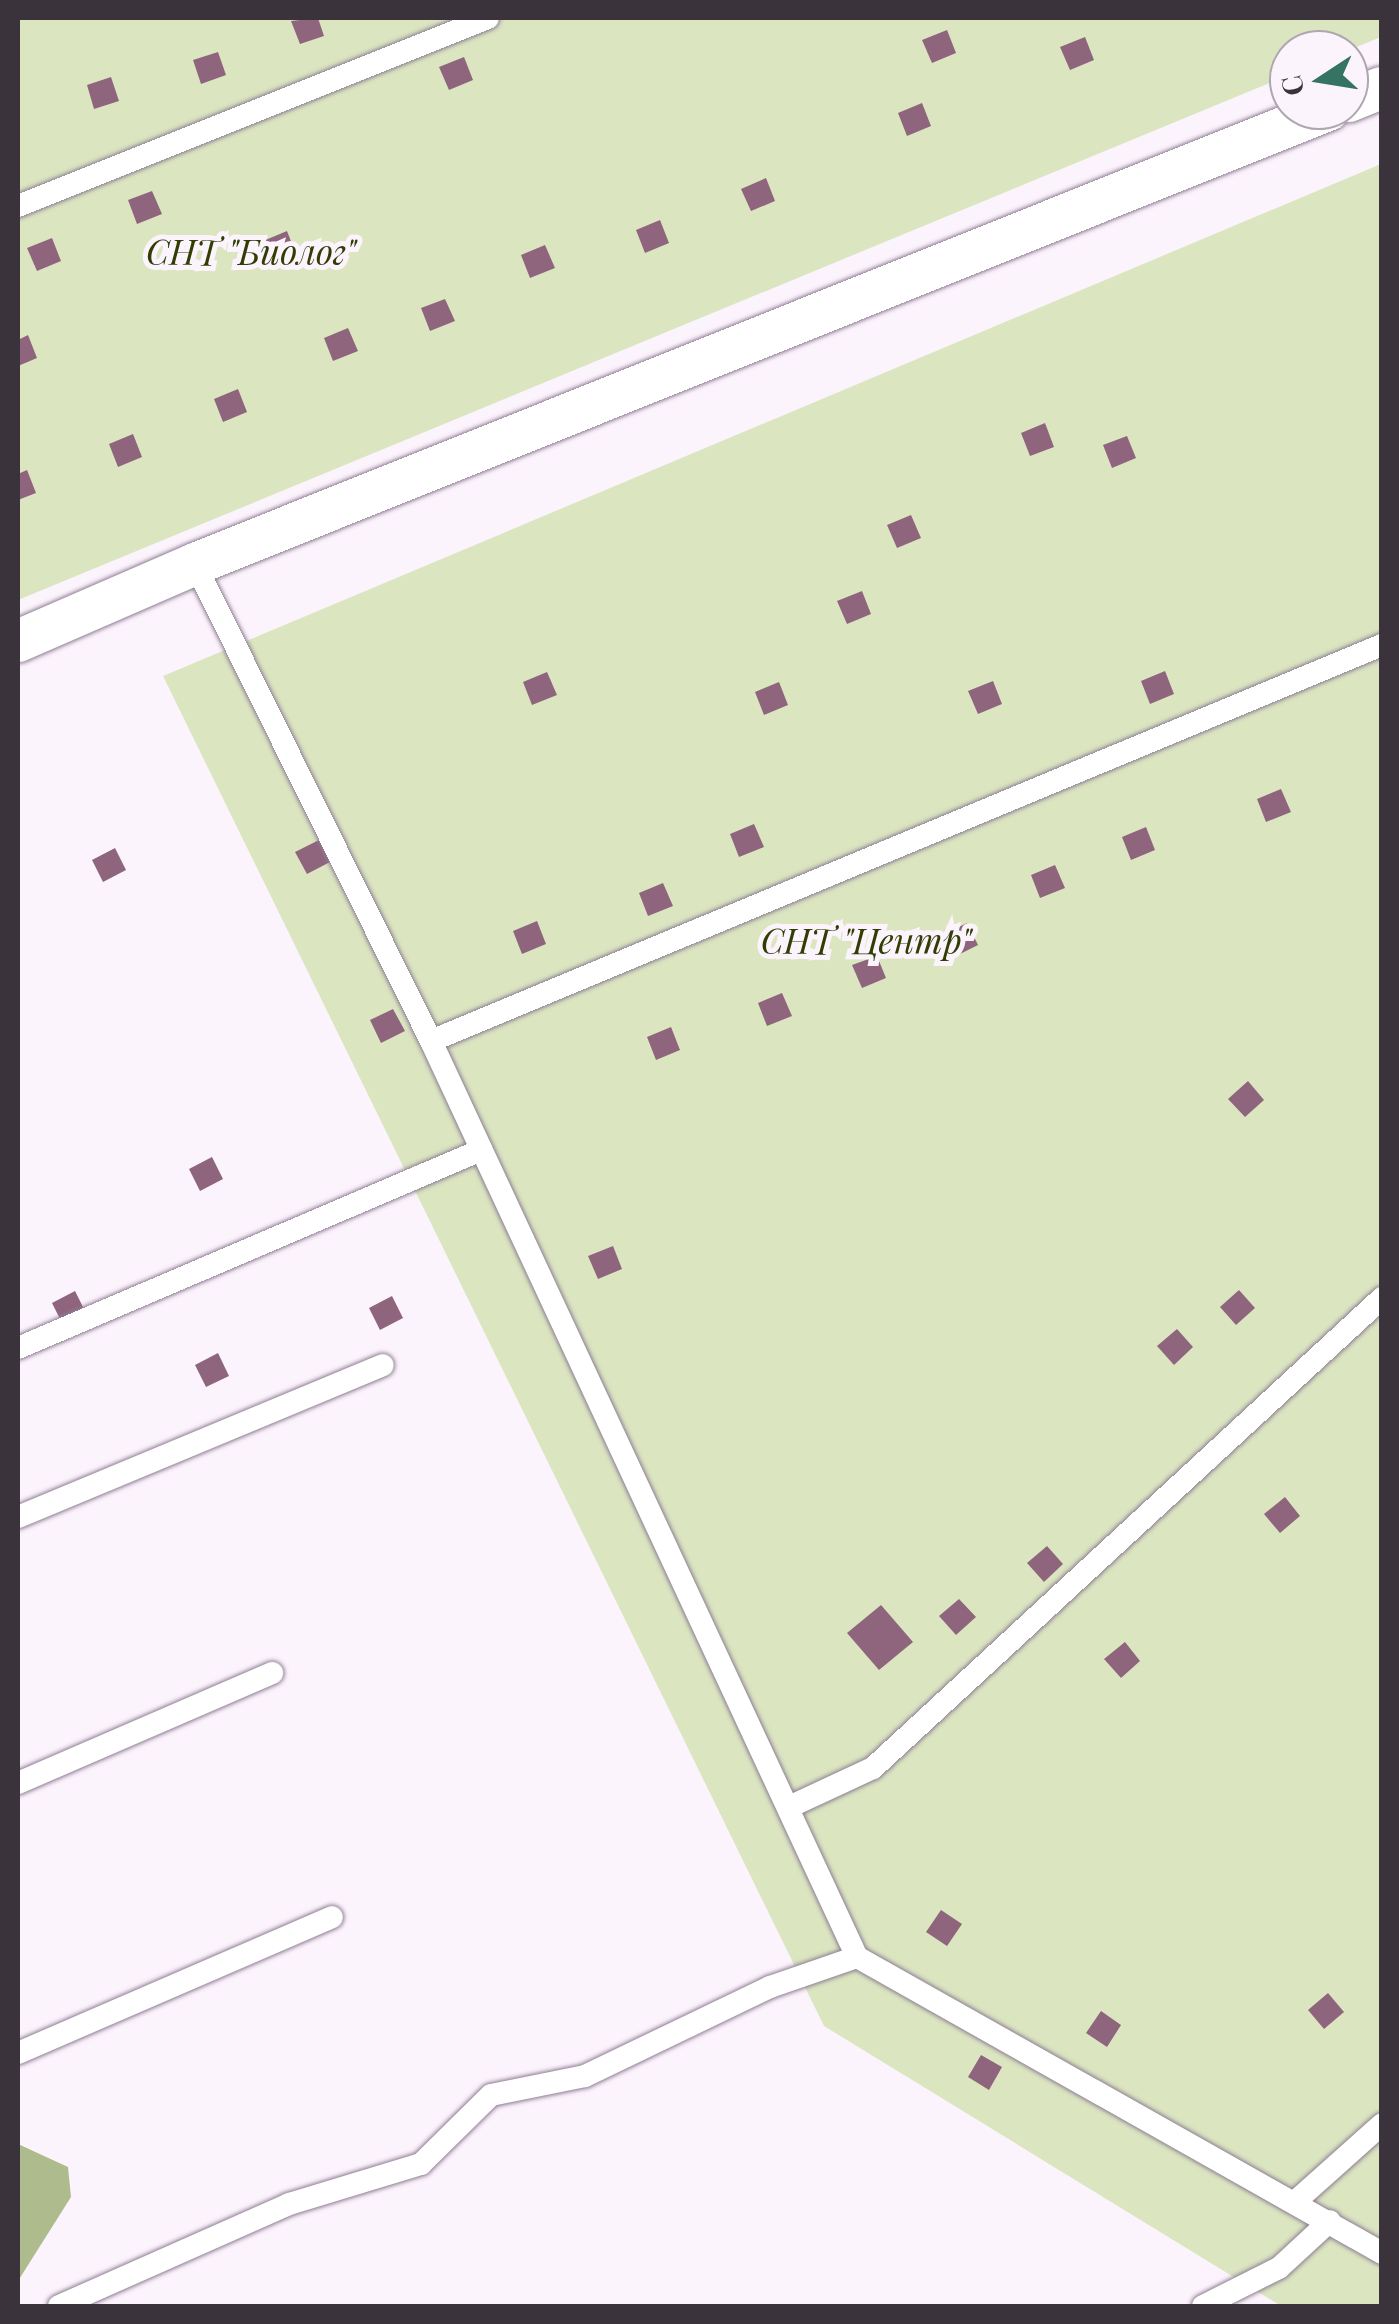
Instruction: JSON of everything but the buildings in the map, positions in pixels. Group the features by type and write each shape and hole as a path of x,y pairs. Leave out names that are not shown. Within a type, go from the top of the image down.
{"street":[{"path":"18,641 195,564 1278,130"}],"lane":[{"path":"18,206 488,18"},
{"path":"195,564 482,1150 857,1957 1296,2200 1382,2253"},
{"path":"430,1041 1382,644"},
{"path":"18,1348 482,1150"},
{"path":"789,1807 874,1768 1382,1298"},
{"path":"18,1517 383,1365"},
{"path":"18,1784 272,1673"},
{"path":"18,2053 332,1917"},
{"path":"59,2306 289,2204 421,2164 490,2095 585,2076 770,1986 857,1957"},
{"path":"1296,2200 1382,2124"},
{"path":"1203,2306 1279,2268 1330,2221"}],"green space":[{"name":"СНТ \"Биолог\"","path":"18,18 1381,18 1381,37 1369,42 1369,30 1269,30 1269,83 18,600"},
{"name":"СНТ \"Центр\"","path":"1381,164 1381,2306 1281,2306 824,2026 163,676"},
{"path":"18,2144 68,2167 71,2197 18,2281"}]}
